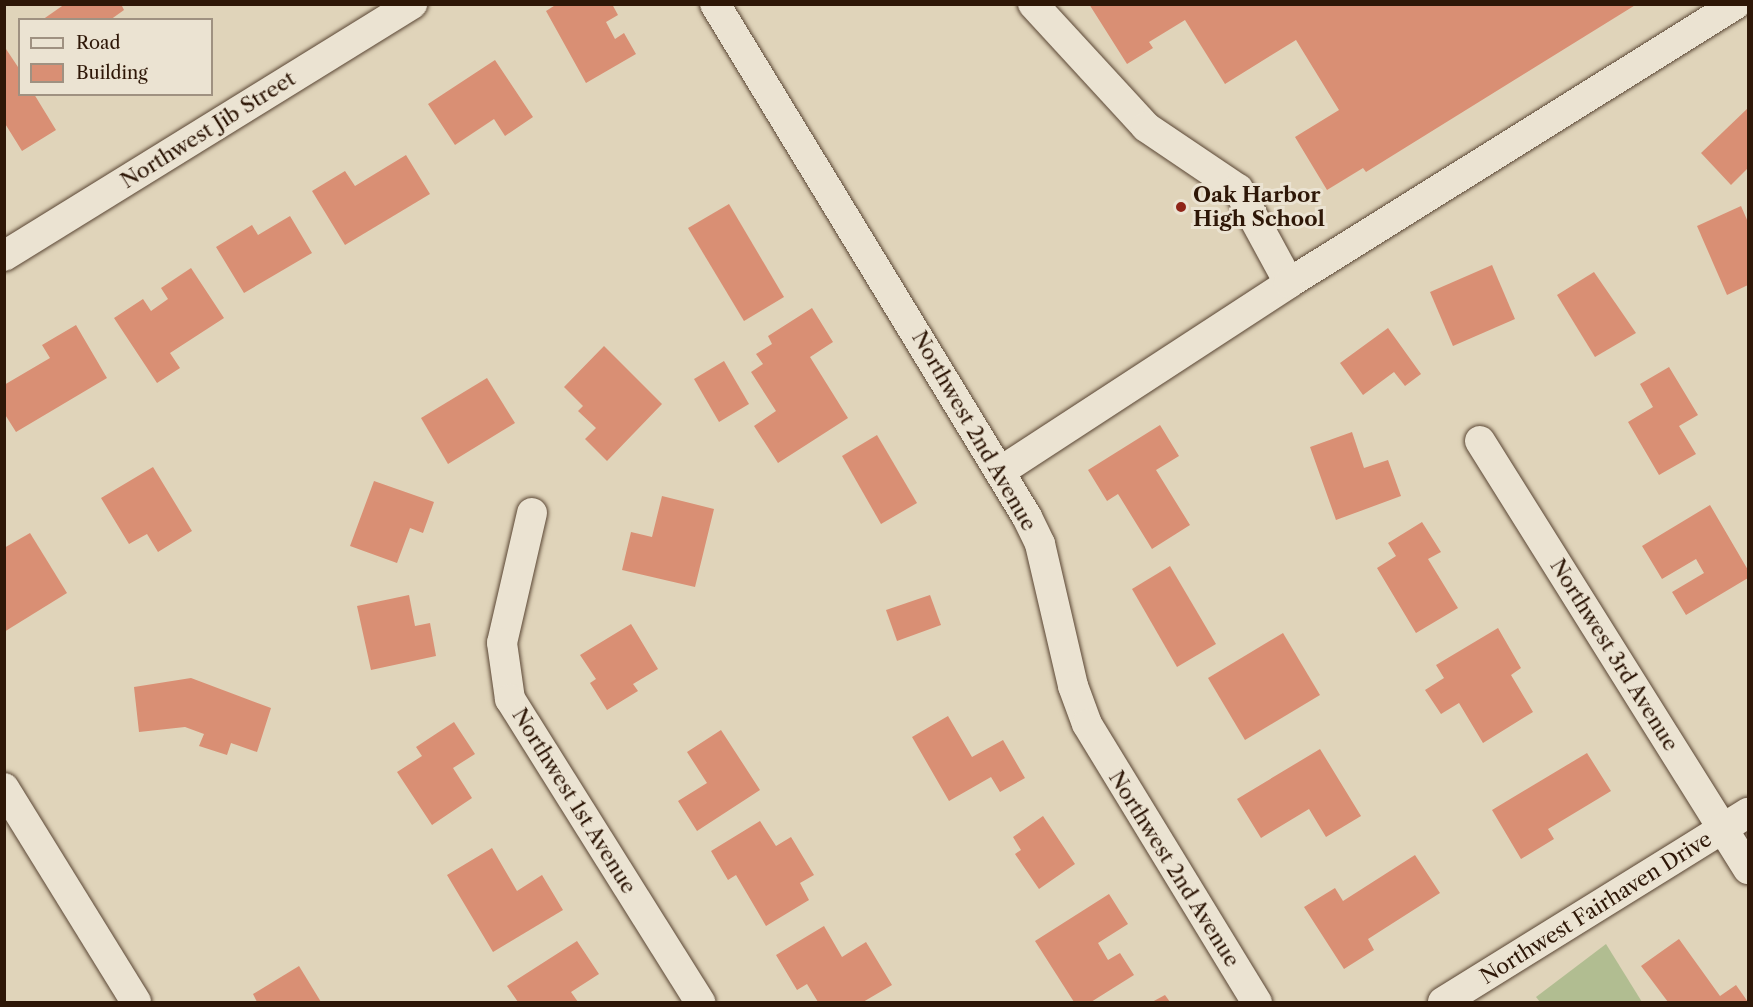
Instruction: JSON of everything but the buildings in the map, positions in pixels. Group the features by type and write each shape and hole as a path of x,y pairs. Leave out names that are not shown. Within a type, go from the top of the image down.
{"street":[{"name":"Northwest Jib Street","path":"4,256 412,4"},
{"name":"Northwest 2nd Avenue","path":"715,4 1001,471 1040,544 1073,686 1087,724 1257,1002"},
{"path":"1033,4 1146,127 1238,189 1289,283"},
{"path":"1001,471 1289,283 1736,4"},
{"name":"Northwest 3rd Avenue","path":"1480,441 1749,869"},
{"name":"Northwest 1st Avenue","path":"532,513 502,643 510,699 700,1002"},
{"path":"4,788 136,1002"},
{"name":"Northwest Fairhaven Drive","path":"1443,1002 1749,813"}],"green space":[{"path":"1606,944 1642,1002 1540,1002 1536,997"}],"place":[{"name":"Oak Harbor High School","path":"1181,207"}]}
